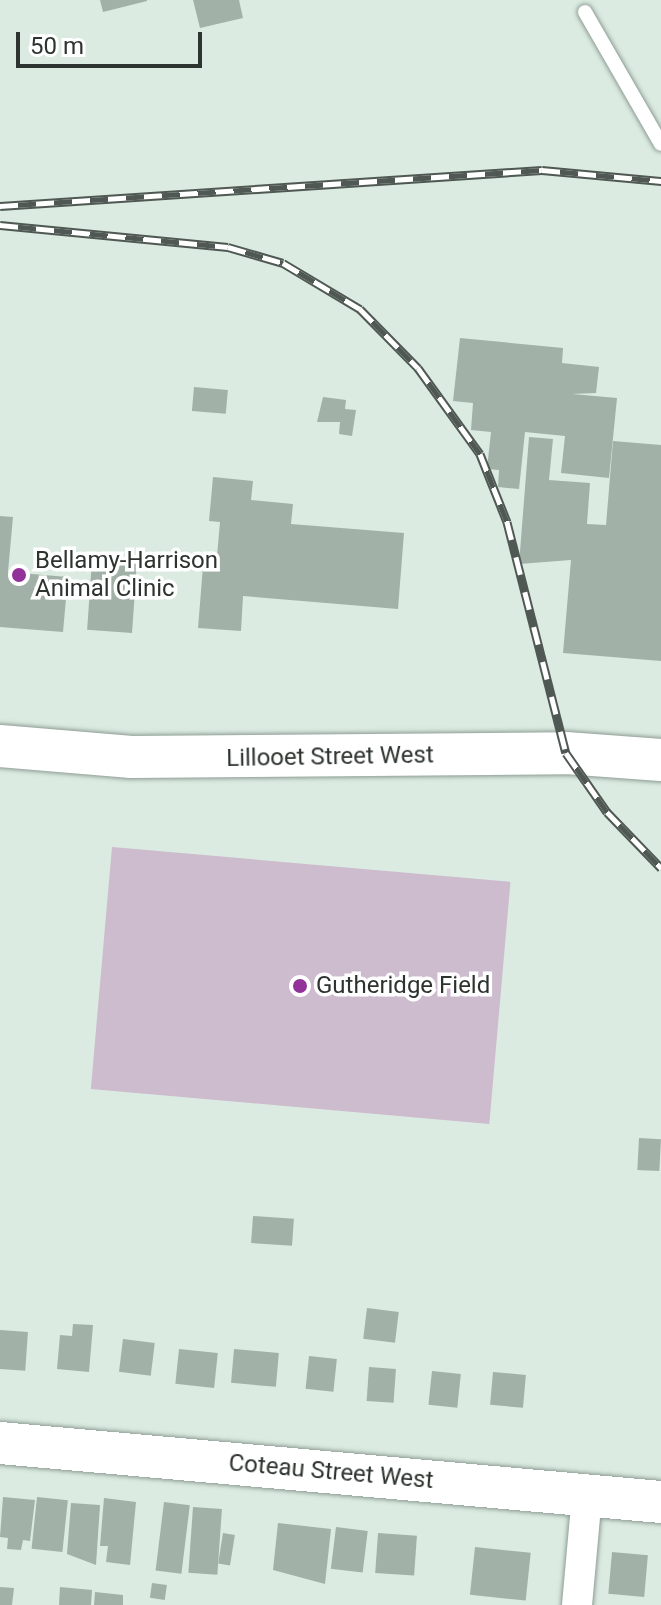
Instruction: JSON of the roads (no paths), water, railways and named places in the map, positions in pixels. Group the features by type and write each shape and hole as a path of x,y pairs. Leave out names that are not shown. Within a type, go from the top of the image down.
{"street":[{"name":"Lillooet Street West","path":"0,746 132,757 566,753 661,760"},
{"name":"Coteau Street West","path":"0,1443 661,1502"},
{"path":"577,1605 587,1495"}],"lane":[{"path":"585,12 661,144"}],"railway":[{"path":"0,206 542,170 661,181"},
{"path":"0,225 228,247 283,263 360,309 418,368 480,454 507,522 566,753 607,812 661,868"}],"place":[{"name":"Bellamy-Harrison Animal Clinic","path":"19,575"},
{"name":"Gutheridge Field","path":"300,986"}]}
